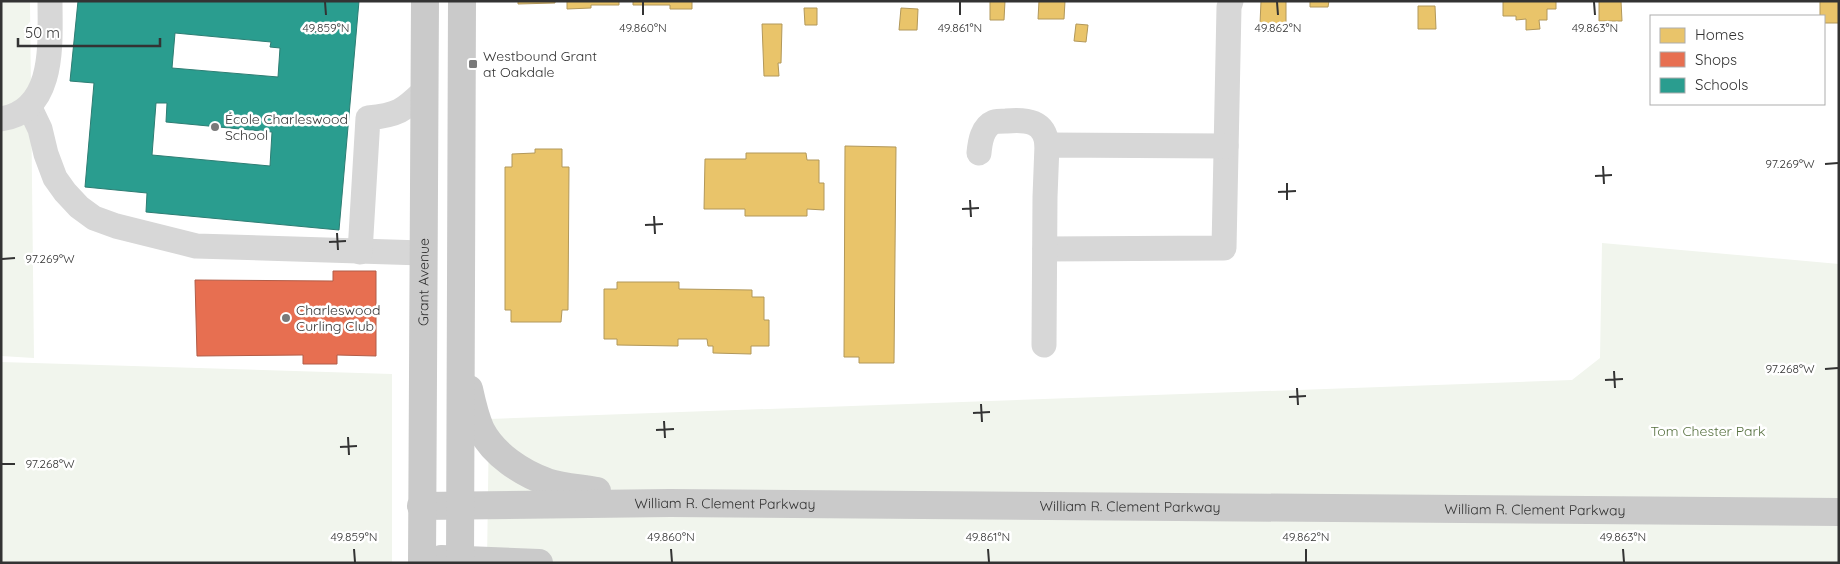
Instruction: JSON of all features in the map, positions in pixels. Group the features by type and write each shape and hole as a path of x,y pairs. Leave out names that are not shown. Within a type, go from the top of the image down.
{"main road":[{"name":"Grant Avenue","path":"422,561 425,1"},
{"path":"460,561 462,1"},
{"path":"460,351 473,409 482,431 492,445 514,464 529,474 549,483 670,503"},
{"name":"William R. Clement Parkway","path":"421,506 670,503 1839,512"},
{"path":"422,561 539,563"}],"lane":[{"path":"1,119 15,115 28,106 40,92 45,80 50,41 50,1"},
{"path":"1045,249 1224,248 1231,1"},
{"path":"360,252 368,118 389,116 403,110 424,90"},
{"path":"28,106 40,129 46,154 56,178 65,192 79,207 94,218 116,226 196,246 423,253"},
{"path":"979,153 980,141 984,131 994,122 1022,119 1036,124 1046,135 1044,344"},
{"path":"1047,146 1226,146"}],"green space":[{"path":"1,1 30,1 34,358 1,356"},
{"name":"Tom Chester Park","path":"1602,243 1839,264 1839,563 487,563 489,419 1572,380 1600,358"},
{"path":"1,362 392,374 392,563 1,563"}],"building: Homes":[{"path":"518,1 555,1 555,3 518,4"},
{"path":"567,1 619,1 619,5 591,5 591,8 567,9"},
{"path":"633,1 692,1 692,9 670,9 670,5 633,5"},
{"path":"990,1 1005,1 1004,20 990,20"},
{"path":"1039,1 1065,1 1064,19 1038,19"},
{"path":"1261,1 1286,1 1286,24 1260,24"},
{"path":"1310,1 1329,1 1328,7 1310,7"},
{"path":"1503,1 1556,1 1556,9 1547,9 1547,20 1539,20 1540,29 1526,30 1526,19 1516,20 1516,16 1503,16"},
{"path":"1599,1 1621,1 1622,21 1599,21"},
{"path":"1820,1 1839,1 1839,23 1825,23 1825,15 1820,15"},
{"path":"1418,6 1435,6 1436,29 1418,29"},
{"path":"804,8 817,8 817,25 805,25"},
{"path":"901,8 918,9 917,30 899,30"},
{"path":"762,24 782,24 781,63 778,63 779,76 764,76"},
{"path":"1076,24 1088,25 1086,42 1074,41"},
{"path":"845,146 896,147 894,363 859,363 859,357 844,357"},
{"path":"535,149 562,149 562,167 569,167 568,310 562,310 561,322 511,322 511,310 505,310 505,167 512,167 512,154 535,153"},
{"path":"746,153 806,153 807,160 819,160 819,183 824,183 824,210 807,209 807,216 745,216 745,209 704,209 705,159 746,159"},
{"path":"617,282 679,282 679,289 752,290 752,297 764,297 764,320 769,320 769,346 751,346 751,354 713,353 713,346 708,346 707,339 678,339 678,346 617,345 617,339 604,339 604,289 617,289"}],"building: Shops":[{"name":"Charleswood Curling Club","path":"333,271 376,271 376,356 337,355 337,364 303,364 303,355 197,356 195,280 333,281"}],"building: Schools":[{"path":"78,1 359,1 339,230 146,212 147,193 85,187 94,83 70,81","holes":["175,33 271,42 270,47 280,48 278,77 172,68","156,103 167,103 166,122 272,132 270,166 152,155"]}],"place":[{"name":"Westbound Grant at Oakdale","path":"473,64"},
{"name":"École Charleswood School","path":"215,127"},
{"name":"Charleswood Curling Club","path":"286,318"}]}
